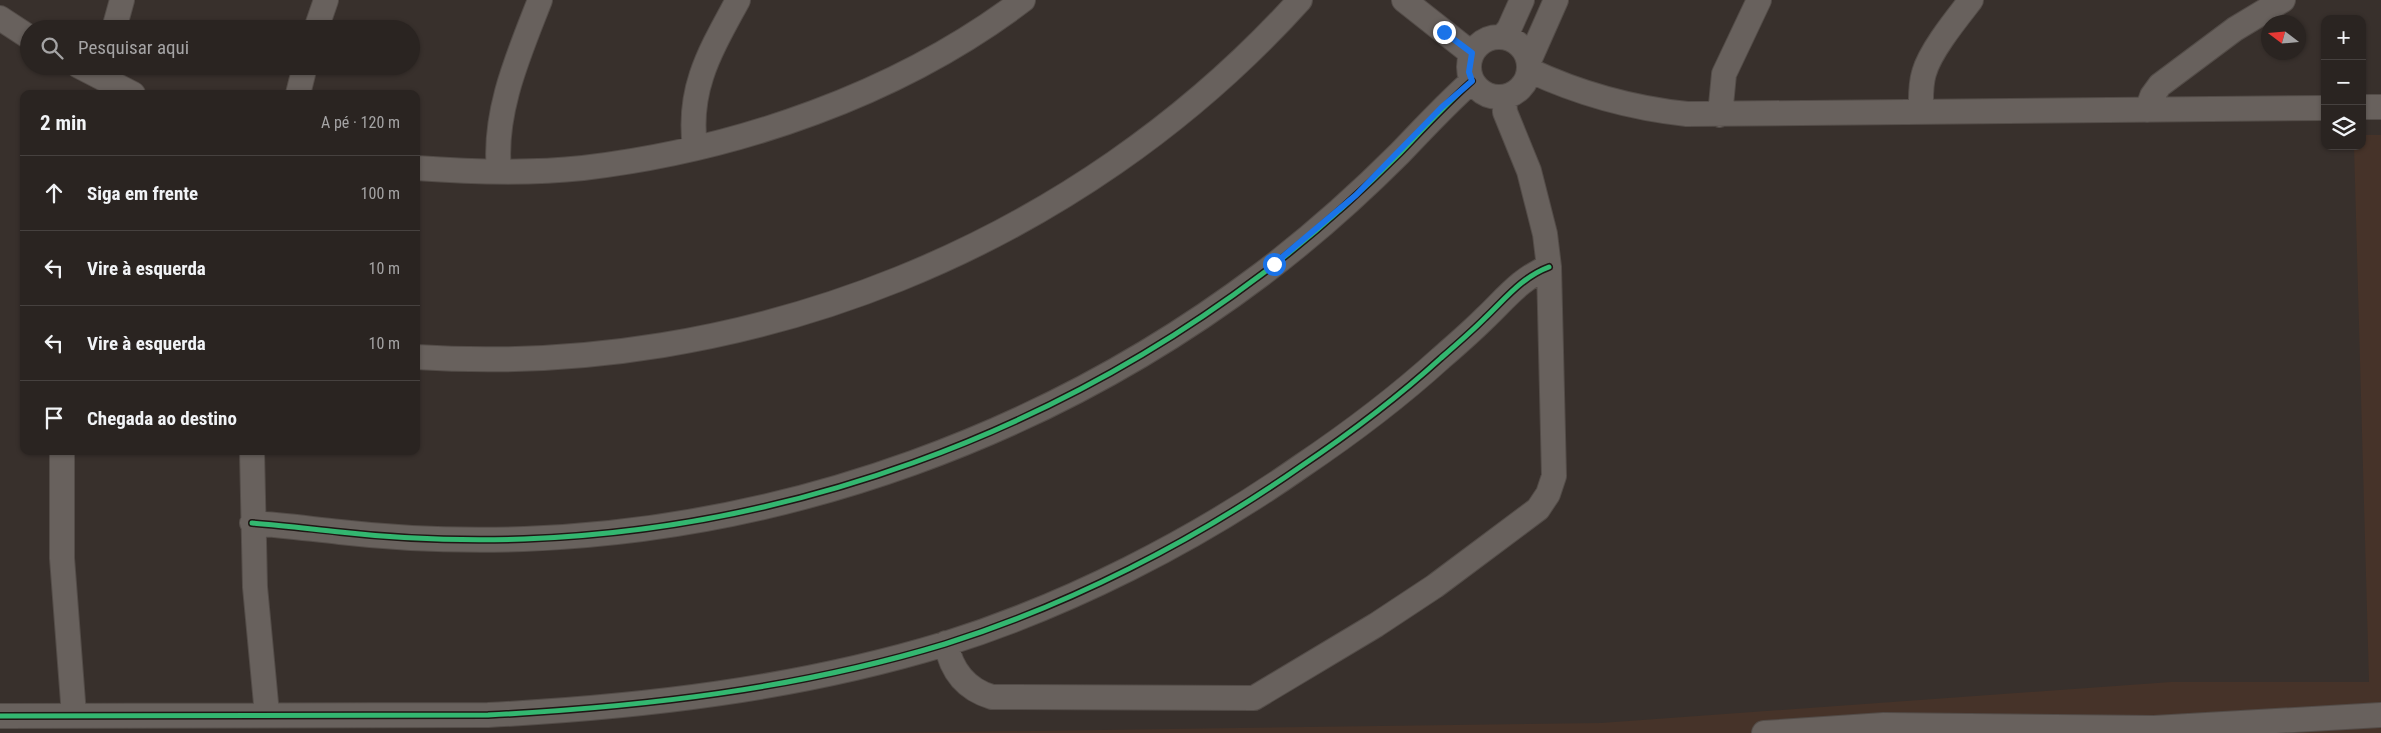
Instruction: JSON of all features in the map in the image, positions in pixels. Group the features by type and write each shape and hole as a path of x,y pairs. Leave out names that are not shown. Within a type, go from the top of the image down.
{"street":[{"path":"116,20 122,0"},
{"path":"319,20 326,0"},
{"path":"499,171 498,136 501,116 515,69 540,0"},
{"path":"695,147 693,111 696,87 738,0"},
{"path":"420,168 499,171 581,168 638,160 770,127 843,101 932,58 1023,0"},
{"path":"420,357 539,358 650,348 705,338 787,318 868,292 919,272 1020,222 1116,163 1205,94 1246,56 1300,0"},
{"path":"1404,0 1472,53"},
{"path":"1503,36 1509,29 1522,0"},
{"path":"1556,0 1529,66 1521,88 1504,97 1486,94 1472,81 1469,72 1472,53 1484,40 1503,36 1520,44 1529,66 1566,87 1622,104 1687,114 2321,108"},
{"path":"1720,114 1724,74 1759,0"},
{"path":"1921,112 1921,86 1924,71 1971,0"},
{"path":"2147,110 2152,96 2160,85 2235,29 2283,0"},
{"path":"0,18 20,31"},
{"path":"299,90 303,75"},
{"path":"103,80 124,90"},
{"path":"252,523 410,538 524,539 586,535 673,524 768,506 827,491 918,461 999,429 1055,403 1161,343 1213,309 1262,274 1356,195 1442,107 1472,81"},
{"path":"946,643 952,666 959,676 975,690 992,698 1254,698 1369,630 1487,548 1538,509 1548,494 1554,476 1549,266 1539,202 1529,170 1507,117 1504,97"},
{"path":"2366,107 2381,107"},
{"path":"0,716 488,715 631,705 772,684 888,659 946,643 1016,618 1103,580 1162,551 1252,499 1340,440 1394,398 1440,360 1526,278 1549,266"},
{"path":"62,455 62,558 74,715"},
{"path":"252,455 252,523 258,632 267,714"},
{"path":"1764,733 1884,725 2018,729 2154,728 2381,715"}],"shaded area":[{"path":"2366,135 2381,135 2381,733 882,733 1601,723 2171,682 2369,682 2354,150 2366,150"}],"cycle path":[{"path":"252,523 409,538 455,540 524,539 623,531 722,516 819,493 913,463 1005,426 1095,382 1180,331 1262,274 1316,231 1384,169 1472,81"},
{"path":"0,716 488,715 604,707 661,701 776,684 889,660 945,644 1038,610 1129,569 1174,545 1259,494 1337,442 1390,401 1480,323 1522,283 1539,271 1549,267"}],"route":[{"path":"1274,264 1356,195 1442,107 1472,81 1469,72 1469,62 1472,53 1444,32"}]}
